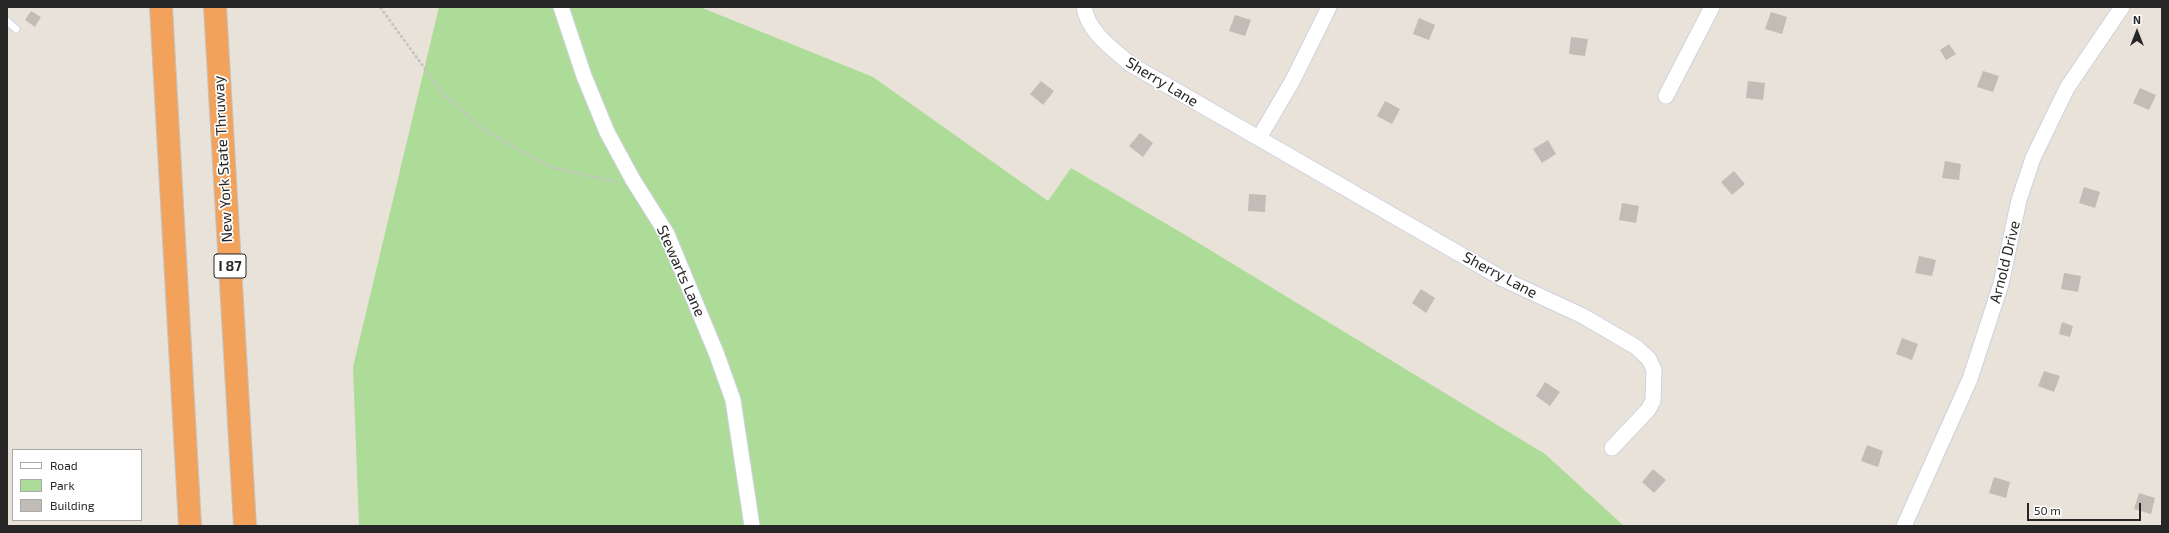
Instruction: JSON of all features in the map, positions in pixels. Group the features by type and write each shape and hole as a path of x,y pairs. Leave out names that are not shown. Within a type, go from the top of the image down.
{"highway":[{"path":"161,7 190,526"},
{"name":"New York State Thruway","path":"215,7 245,526"}],"street":[{"name":"Stewarts Lane","path":"561,7 584,76 607,132 637,186 667,234 717,355 733,400 752,526"},
{"name":"Sherry Lane","path":"1084,7 1086,17 1096,34 1130,64 1503,279 1583,316 1636,347 1649,359 1654,370 1653,401 1648,410 1612,448"},
{"path":"1258,138 1293,80 1330,7"},
{"path":"1666,96 1712,7"},
{"name":"Arnold Drive","path":"1904,526 1970,379 2001,284 2019,200 2033,158 2067,88 2122,7"}],"lane":[{"path":"7,21 16,28"}],"path":[{"path":"380,7 444,95 483,128 550,166 637,186"}],"green space":[{"path":"439,7 700,7 873,77 1048,201 1071,168 1187,236 1545,454 1624,526 359,526 353,367"}],"building":[{"path":"31,11 41,17 35,27 25,20"},
{"path":"1771,12 1787,17 1782,34 1765,29"},
{"path":"1235,15 1251,20 1245,36 1229,31"},
{"path":"1419,18 1435,25 1429,40 1413,34"},
{"path":"1571,37 1588,39 1585,56 1569,54"},
{"path":"1949,44 1956,54 1946,60 1940,50"},
{"path":"1983,71 1999,76 1993,92 1977,87"},
{"path":"1041,81 1054,91 1043,105 1030,94"},
{"path":"1748,81 1765,83 1763,100 1746,98"},
{"path":"2140,88 2156,95 2149,110 2133,103"},
{"path":"1385,101 1400,109 1392,124 1377,116"},
{"path":"1140,133 1153,143 1143,157 1129,146"},
{"path":"1548,140 1556,154 1542,163 1533,149"},
{"path":"1945,161 1961,164 1959,180 1942,178"},
{"path":"1734,171 1745,184 1732,195 1721,182"},
{"path":"2084,187 2100,192 2095,208 2079,203"},
{"path":"1249,194 1266,195 1265,212 1248,211"},
{"path":"1622,203 1639,206 1636,223 1619,220"},
{"path":"1919,256 1936,260 1932,276 1915,273"},
{"path":"2064,273 2081,276 2078,292 2061,289"},
{"path":"1421,289 1435,298 1426,313 1412,303"},
{"path":"2062,322 2073,326 2070,337 2059,334"},
{"path":"1902,338 1918,344 1912,360 1896,354"},
{"path":"2044,371 2060,376 2054,392 2038,386"},
{"path":"1545,382 1560,392 1550,406 1536,396"},
{"path":"1867,445 1883,451 1878,467 1861,461"},
{"path":"1653,469 1666,480 1654,493 1642,482"},
{"path":"1994,477 2010,482 2006,498 1989,493"},
{"path":"2139,493 2155,498 2151,514 2134,509"}]}
